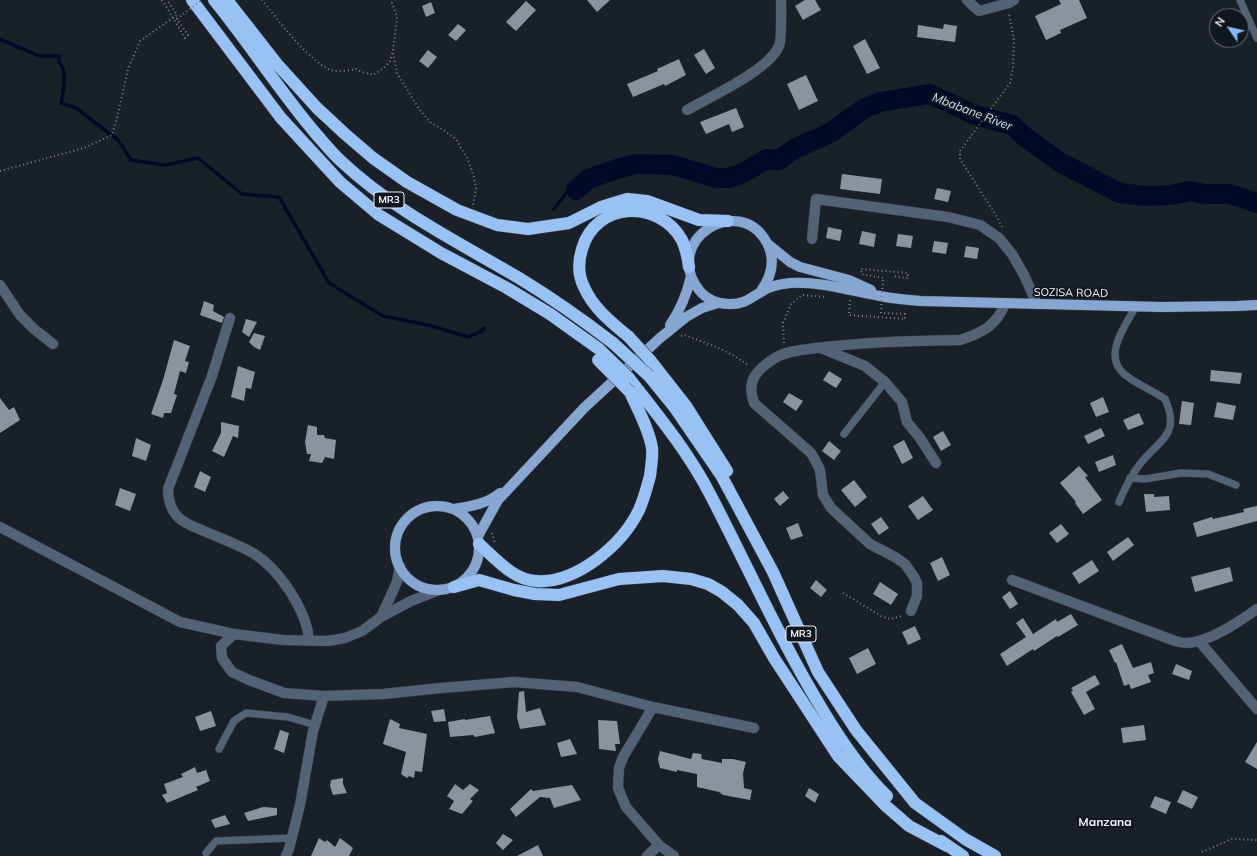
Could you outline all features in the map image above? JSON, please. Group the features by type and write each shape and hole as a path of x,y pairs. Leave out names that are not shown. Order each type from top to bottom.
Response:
{"highway":[{"name":"MR3","path":"192,0 281,118 340,182 379,215 440,253 507,288 550,314 598,355 628,377 667,426 694,465 711,495 755,587 801,675 840,739 878,788 906,815 947,846 963,856"},
{"name":"MR3","path":"214,0 228,16 272,79 341,162 385,197 574,313 613,343 649,376 675,408 720,475 773,572 818,672 856,730 915,803 965,839 995,856"},
{"path":"227,0 277,64 317,108 373,158 407,182 457,210 497,225 528,229 569,223 601,206 627,199 647,201 699,220 728,221"},
{"path":"690,271 686,250 682,240 671,226 657,216 642,211 628,211 616,213 604,218 592,229 584,243 580,257 579,273 584,288 594,303 608,319 629,337 650,360 686,406 730,476 773,572"},
{"path":"478,540 506,568 522,577 535,581 554,580 575,573 599,558 624,532 639,511 651,469 652,449 630,392 598,355"},
{"path":"454,587 479,580 514,590 535,594 559,595 619,579 655,576 691,579 708,584 722,592 738,605 754,623 778,664 838,756 886,806 909,826 947,846"}],"main road":[{"path":"478,540 498,500 515,480 584,408 660,338 686,317 702,308 718,303 741,303 752,298 761,291 768,281 772,269 772,256 768,244 763,236 752,227 738,222 728,221 708,228 699,236 693,245 690,256 690,271 686,296 678,314 660,338"},
{"path":"768,244 790,262 800,267 850,280 885,297"},
{"path":"690,271 696,285 702,293 718,303"},
{"name":"SOZISA ROAD","path":"761,291 790,283 814,284 885,297 921,301 1136,306 1230,306 1257,304"},
{"path":"454,509 469,520 474,528 478,540 478,558 475,568 466,579 454,587 439,590 428,589 409,579 397,561 395,550 396,540 405,521 423,508 438,506 454,509 478,505 495,497 515,480"}],"street":[{"path":"687,110 757,70 771,58 779,45 781,0"},
{"path":"967,0 979,10 1012,1"},
{"path":"812,239 816,199 948,217 980,225 999,238 1012,254 1024,275 1037,304"},
{"path":"0,285 20,315 34,329 53,344"},
{"path":"911,611 917,596 917,583 914,576 905,564 870,544 848,525 826,502 823,495 820,470 811,453 754,403 750,393 751,382 758,372 775,358 795,351 838,345 960,340 990,327 1000,315 1005,304"},
{"path":"230,318 212,376 168,489 168,498 171,507 178,517 189,525 252,552 264,560 295,599 305,621 309,641"},
{"path":"821,348 865,366 885,382 902,402 907,422 936,462"},
{"path":"0,527 180,622 234,634 283,640 309,641 328,641 345,638 362,631 381,617 411,601 439,590"},
{"path":"381,617 397,582 400,566"},
{"path":"1012,580 1164,638 1187,643 1199,641 1236,624 1257,610"},
{"path":"234,634 221,646 222,658 232,672 284,693 324,696 383,694 514,682 577,687 653,707 754,728"},
{"path":"1199,641 1257,709"},
{"path":"286,856 300,806 315,725 324,696"},
{"path":"653,707 623,757 620,768 618,788 626,807 659,846 674,856"},
{"path":"647,856 659,846"}],"lane":[{"path":"1240,0 1257,38"},
{"path":"1119,502 1130,478 1141,462 1162,442 1168,433 1170,426 1170,416 1165,398 1130,378 1123,373 1117,364 1115,354 1116,344 1136,306"},
{"path":"844,434 885,382"},
{"path":"1130,478 1145,479 1181,473 1208,474 1236,485"},
{"path":"219,749 234,721 246,713 288,717 315,725"},
{"path":"206,853 216,841 292,838"}],"path":[{"path":"162,0 185,38 188,35 177,19 202,0"},
{"path":"0,171 84,148 112,135 128,69 140,40 177,15 167,0"},
{"path":"262,0 292,37 319,64 334,71 351,70 356,68 362,72 373,75 384,68 390,61 393,50"},
{"path":"395,0 392,3 397,17 393,59 397,73 419,109 431,123 456,139 468,160 476,188 472,216"},
{"path":"1006,247 1007,238 997,217 960,160 960,151 994,107 1010,83 1013,68 1014,40 1009,15 1012,1"},
{"path":"850,299 849,315 905,319 905,314 881,313 883,278 861,274 862,269 908,273 908,278 892,276"},
{"path":"781,356 784,345 783,323 791,304 802,295 829,297"},
{"path":"677,336 684,335 710,344 743,361 758,372"},
{"path":"843,593 881,616 890,619 901,617 911,611"},
{"path":"1202,852 1232,839 1257,840"}],"building":[{"path":"587,0 610,0 597,12"},
{"path":"805,0 815,0 821,10 803,20 795,6"},
{"path":"1059,0 1079,0 1087,18 1060,30 1061,33 1046,40 1035,16 1061,4"},
{"path":"526,1 536,10 516,31 506,22"},
{"path":"431,2 435,13 426,17 422,6"},
{"path":"458,24 466,30 456,41 448,35"},
{"path":"944,24 957,26 955,42 917,37 918,25 943,29"},
{"path":"865,39 880,68 867,74 853,46"},
{"path":"704,49 715,68 706,74 694,55"},
{"path":"428,50 437,57 428,68 419,61"},
{"path":"679,59 686,75 665,86 664,84 633,97 627,84 658,71 657,69"},
{"path":"806,75 818,101 799,110 787,84"},
{"path":"736,108 744,127 732,132 729,124 706,134 700,122"},
{"path":"842,174 882,179 880,194 840,189"},
{"path":"937,188 951,191 948,202 934,199"},
{"path":"828,227 842,230 840,241 826,238"},
{"path":"862,231 876,234 874,247 859,244"},
{"path":"898,234 913,236 911,248 896,246"},
{"path":"934,241 948,243 946,254 932,252"},
{"path":"966,246 979,248 977,259 964,257"},
{"path":"204,301 214,305 213,311 224,317 222,323 200,315"},
{"path":"246,319 257,322 249,337 242,332"},
{"path":"254,333 265,336 260,350 249,342"},
{"path":"174,340 190,346 185,361 189,362 186,373 180,371 174,394 177,395 171,413 164,413 163,418 151,414 163,380"},
{"path":"238,366 255,372 251,389 246,388 244,401 231,397"},
{"path":"1211,370 1242,373 1240,384 1210,381"},
{"path":"829,371 842,379 836,388 823,380"},
{"path":"789,393 803,401 796,411 783,402"},
{"path":"1103,397 1109,412 1096,417 1090,403"},
{"path":"0,398 9,410 14,407 20,420 0,433"},
{"path":"1182,401 1194,403 1191,425 1179,424"},
{"path":"1217,402 1236,406 1233,420 1214,417"},
{"path":"1139,413 1144,424 1128,430 1123,420"},
{"path":"221,422 239,426 238,438 233,436 224,457 212,451 221,433"},
{"path":"308,425 317,427 317,435 324,435 325,438 336,440 334,459 325,457 322,463 309,461 311,454 307,454 305,442"},
{"path":"1101,428 1105,436 1088,444 1084,436"},
{"path":"943,431 951,445 941,451 933,437"},
{"path":"136,438 151,445 146,461 132,456"},
{"path":"904,440 913,458 902,464 893,446"},
{"path":"829,441 841,451 834,460 822,451"},
{"path":"1113,455 1116,465 1099,472 1095,462"},
{"path":"1079,466 1088,476 1085,477 1102,500 1083,514 1075,503 1076,502 1060,483"},
{"path":"200,471 211,477 205,492 194,487"},
{"path":"854,480 867,497 855,507 841,490"},
{"path":"120,488 136,494 130,511 115,505"},
{"path":"783,491 789,498 780,506 774,499"},
{"path":"1144,494 1154,494 1154,497 1169,496 1170,510 1146,512"},
{"path":"923,496 933,510 918,520 908,506"},
{"path":"1257,506 1257,521 1197,537 1193,523 1212,517 1213,519 1244,512 1243,509"},
{"path":"881,517 889,528 879,535 871,524"},
{"path":"798,523 803,536 791,540 786,528"},
{"path":"1061,524 1069,534 1057,543 1049,533"},
{"path":"1128,537 1134,545 1113,561 1107,552"},
{"path":"942,557 950,575 938,581 930,563"},
{"path":"1092,560 1099,571 1079,584 1072,573"},
{"path":"1230,567 1233,581 1195,592 1191,577"},
{"path":"816,580 827,590 821,597 810,588"},
{"path":"880,582 898,594 891,605 873,594"},
{"path":"1010,591 1018,604 1010,609 1002,597"},
{"path":"1071,614 1078,625 1058,637 1057,636 1034,651 1033,649 1007,666 1000,654 1026,637 1016,623 1023,618 1033,634 1056,619 1057,622"},
{"path":"915,626 921,639 908,645 902,632"},
{"path":"1122,644 1133,668 1151,662 1154,673 1148,675 1151,682 1131,689 1129,684 1124,686 1116,662 1115,663 1109,650"},
{"path":"868,648 876,664 857,674 849,658"},
{"path":"1176,664 1192,671 1189,680 1172,674"},
{"path":"1095,675 1100,684 1086,692 1095,709 1084,715 1071,692 1073,690 1071,688"},
{"path":"524,691 526,712 540,708 546,725 520,729 517,717 519,692"},
{"path":"444,709 446,721 434,722 431,711"},
{"path":"211,711 216,726 200,731 195,717"},
{"path":"490,716 495,733 475,737 473,735 450,737 448,722"},
{"path":"390,719 400,724 399,728 427,734 422,772 415,771 414,778 409,776 407,778 401,774 406,752 383,744"},
{"path":"598,720 617,721 620,744 615,744 616,751 599,749"},
{"path":"1144,725 1146,740 1123,743 1121,728"},
{"path":"280,730 289,733 284,753 274,749"},
{"path":"570,739 577,754 561,757 557,743"},
{"path":"1257,742 1257,769 1245,762"},
{"path":"660,751 691,759 693,753 701,754 702,759 722,763 722,759 733,759 746,762 743,773 744,788 752,790 750,800 723,795 719,792 697,787 697,774 677,770 677,772 660,768 658,759"},
{"path":"195,767 197,773 206,770 210,781 196,787 198,790 167,803 162,795 167,793 164,784 183,777 181,774"},
{"path":"343,778 343,784 347,793 333,795 330,786 331,780"},
{"path":"455,784 463,790 470,784 479,790 470,799 473,801 462,814 449,809 454,801 447,796"},
{"path":"572,785 581,800 554,808 550,798 540,797 516,817 510,809 531,789 533,791"},
{"path":"809,788 819,794 815,803 805,796"},
{"path":"1183,790 1198,797 1192,809 1177,802"},
{"path":"1155,796 1171,802 1166,814 1150,807"},
{"path":"263,807 277,808 277,815 248,821 244,813"},
{"path":"225,815 230,824 215,828 211,820"},
{"path":"503,834 513,840 503,850 496,843"},
{"path":"319,838 325,842 327,840 335,847 340,838 353,848 349,856 311,856"},
{"path":"538,845 543,856 517,856"}],"waterway":[{"path":"0,39 39,56 59,56 59,62 62,66 64,76 64,87 61,103 76,108 118,140 131,160 165,165 198,158 242,194 279,197 329,283 383,316 428,325 468,337 482,331 484,328"},
{"name":"Mbabane River","path":"576,190 588,179 636,164 673,165 716,178 729,178 743,173 767,159 779,160 794,149 830,133 865,108 880,102 930,94 975,115 1012,125 1025,137 1061,163 1120,193 1145,196 1171,195 1190,191 1205,194 1230,194 1257,203"},
{"path":"554,209 567,192 576,190"}],"district":[{"name":"Manzana","path":"1105,822"}]}
